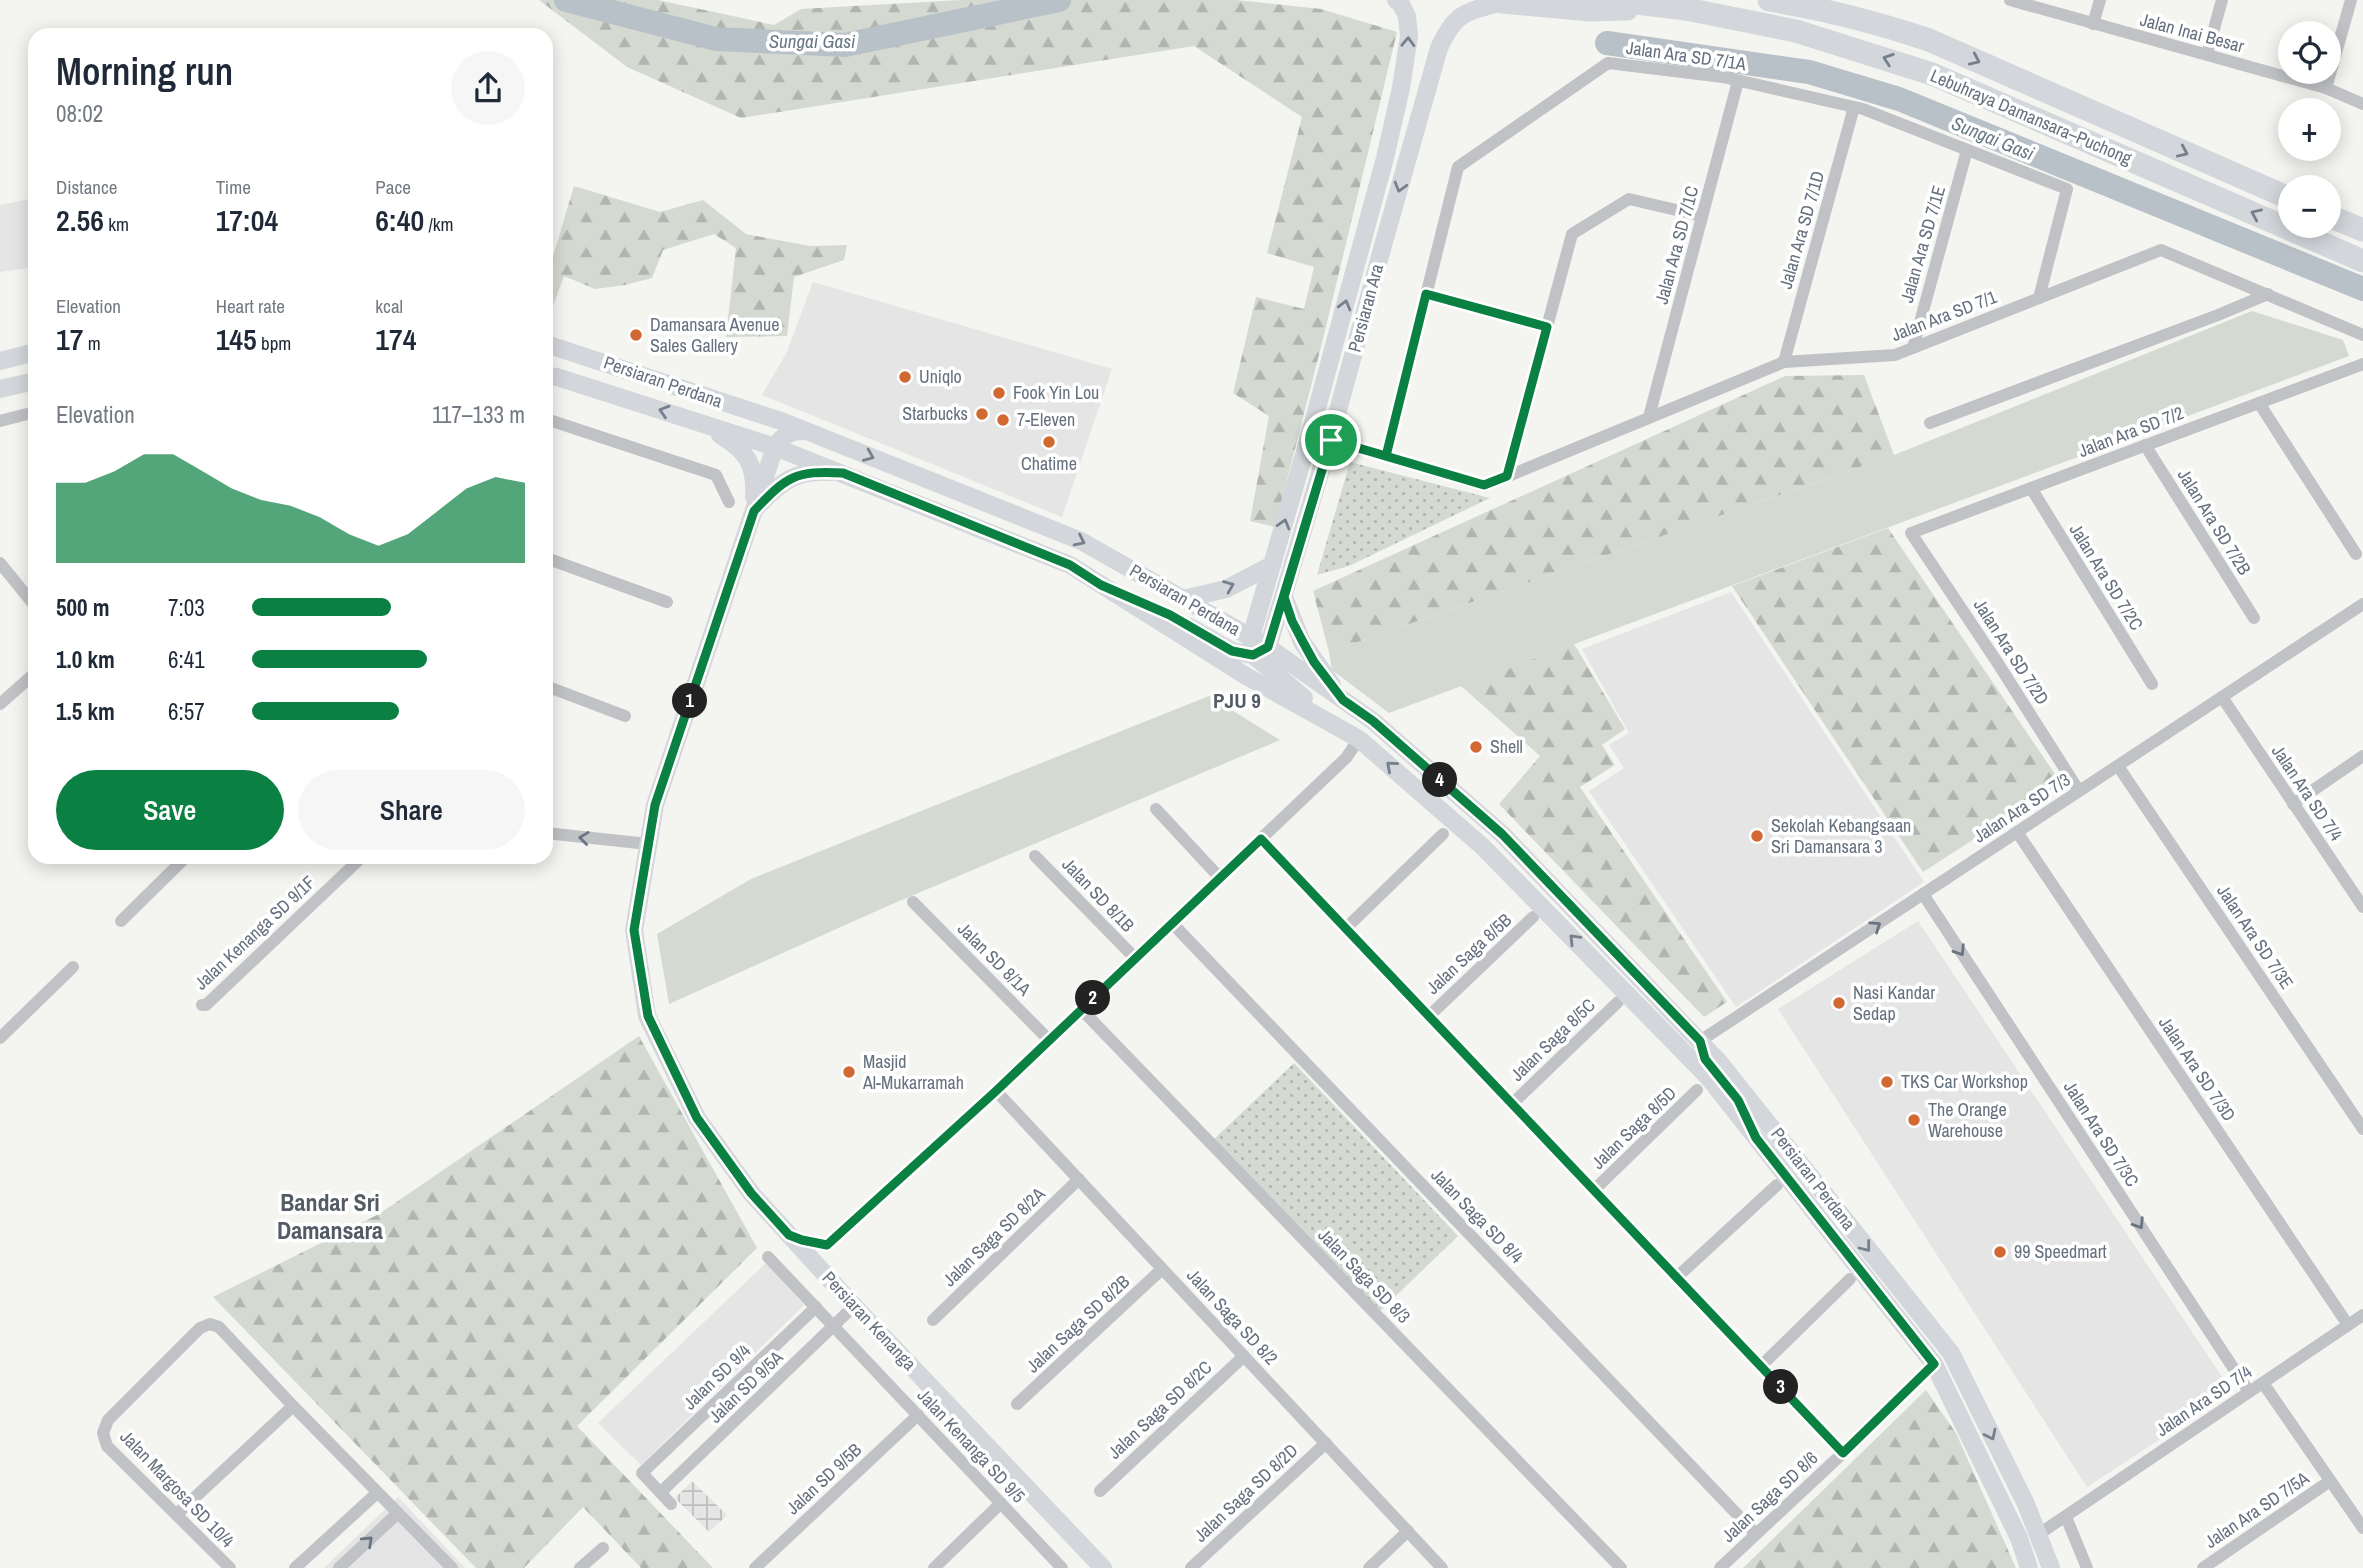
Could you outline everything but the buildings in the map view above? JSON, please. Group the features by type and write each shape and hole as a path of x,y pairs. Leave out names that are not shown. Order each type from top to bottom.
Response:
{"highway":[{"path":"1611,0 1686,9"},
{"name":"Lebuhraya Damansara–Puchong","path":"1769,0 1844,14 1929,40 2278,193"},
{"path":"1492,1 1590,10 1686,9"},
{"name":"Lebuhraya Damansara–Puchong","path":"1686,9 1796,31 1932,74 2363,261"},
{"path":"2341,221 2363,230"}],"main road":[{"name":"Persiaran Ara","path":"1251,637 1385,158 1407,59 1408,16 1396,0"},
{"name":"Persiaran Ara","path":"1261,651 1284,597 1331,440 1439,48 1456,19 1492,1"},
{"path":"1362,243 1382,249"},
{"name":"Persiaran Perdana","path":"553,346 806,431 1081,541 1251,637"},
{"path":"0,360 28,354"},
{"name":"Persiaran Perdana","path":"553,377 775,447 1070,565 1246,676 1359,739 1483,846 1620,995 1709,1078 1934,1364 2018,1538 2029,1568"},
{"path":"0,389 28,383"},
{"path":"751,411 768,423 774,436 775,447"},
{"path":"698,422 744,452 751,464 755,485 754,511"},
{"path":"775,447 791,431 806,431"},
{"name":"Persiaran Kenanga","path":"775,447 655,805 634,930 648,1016 697,1118 751,1193 1103,1568"},
{"path":"754,511 787,479 805,473 843,473"},
{"path":"1183,598 1226,589 1272,565"},
{"path":"1101,585 1170,615 1232,651 1261,651"},
{"path":"1284,597 1292,621 1314,662 1343,700"},
{"path":"1251,637 1284,683 1359,739"},
{"name":"Persiaran Perdana","path":"1261,651 1373,721 1502,834 1720,1062 1951,1353 2039,1534 2050,1568"},
{"path":"1620,995 1656,1008 1684,1036 1700,1041 1705,1059 1738,1100 1756,1138"}],"street":[{"name":"Jalan Inai Besar","path":"2010,0 2326,88 2363,104"},
{"path":"2093,24 2100,0"},
{"path":"2207,54 2222,0"},
{"path":"2326,88 2351,0"},
{"name":"Jalan Ara SD 7/1A","path":"1386,456 1458,167 1608,63 1738,81 1854,107 2067,189 2039,298"},
{"name":"Jalan Ara SD 7/1C","path":"1649,417 1738,81"},
{"name":"Jalan Ara SD 7/1D","path":"1784,362 1854,107"},
{"name":"Jalan Ara SD 7/1E","path":"1913,348 1968,150"},
{"path":"1507,476 1572,234 1629,198 1702,216"},
{"name":"Jalan Ara SD 7/1","path":"1331,440 1484,485 1784,362 1895,355 2161,250 2363,335"},
{"path":"1426,294 1547,327"},
{"path":"1930,423 2268,294"},
{"name":"Jalan Ara SD 7/2","path":"1911,533 2363,364"},
{"path":"2259,403 2356,554"},
{"path":"0,421 28,414"},
{"path":"553,421 716,475 729,502"},
{"name":"Jalan Ara SD 7/2B","path":"2145,445 2254,618"},
{"name":"Jalan Ara SD 7/2C","path":"2031,488 2152,684"},
{"name":"Jalan Ara SD 7/2D","path":"1911,533 2079,791"},
{"path":"553,560 667,601"},
{"path":"0,563 28,590"},
{"name":"Jalan Ara SD 7/3","path":"1700,1041 2363,604"},
{"path":"0,704 28,679"},
{"path":"553,689 625,716"},
{"name":"Jalan Ara SD 7/4","path":"2222,697 2362,903"},
{"path":"828,1278 825,1263 827,1245 996,1091 1261,839 1346,758 1359,739"},
{"path":"2294,804 2363,756"},
{"name":"Jalan Ara SD 7/3E","path":"2118,766 2363,1129"},
{"path":"1156,809 1220,877"},
{"name":"Jalan Ara SD 7/3D","path":"2017,832 2348,1325"},
{"path":"553,834 649,844"},
{"path":"1346,928 1443,834"},
{"path":"1261,839 1843,1453"},
{"name":"Jalan SD 8/1B","path":"1035,856 1135,958"},
{"path":"121,921 179,864"},
{"name":"Jalan Kenanga SD 9/1F","path":"202,1006 355,864"},
{"name":"Jalan Ara SD 7/3C","path":"1923,894 2249,1392"},
{"name":"Jalan SD 8/1A","path":"913,902 1049,1040"},
{"name":"Jalan Saga 8/5B","path":"1429,1016 1533,917"},
{"name":"Jalan Saga SD 8/4","path":"1172,923 1756,1534"},
{"path":"0,1038 73,967"},
{"name":"Jalan Saga 8/5C","path":"1512,1104 1620,995"},
{"name":"Jalan Saga SD 8/3","path":"1082,1009 1621,1568"},
{"name":"Jalan Saga 8/5D","path":"1594,1190 1697,1090"},
{"name":"Jalan Saga SD 8/2","path":"996,1091 1443,1568"},
{"name":"Jalan Saga SD 8/2A","path":"933,1320 1079,1180"},
{"path":"1676,1277 1776,1185"},
{"path":"789,1235 827,1245"},
{"name":"Jalan Kenanga SD 9/5","path":"768,1258 1062,1568"},
{"name":"Jalan Saga SD 8/2B","path":"1017,1404 1162,1269"},
{"path":"1761,1366 1850,1279"},
{"name":"Jalan SD 9/5A","path":"661,1492 855,1306"},
{"name":"Jalan SD 9/4","path":"661,1492 642,1473 816,1307"},
{"name":"Jalan Ara SD 7/4","path":"2039,1534 2363,1315"},
{"name":"Jalan Margosa SD 10/4","path":"230,1568 107,1446 103,1433 108,1420 200,1328 210,1324 219,1327 293,1406"},
{"name":"Jalan Saga SD 8/2C","path":"1100,1491 1244,1356"},
{"name":"Jalan Saga SD 8/6","path":"1720,1568 1934,1364"},
{"path":"2263,1383 2363,1528"},
{"path":"177,1514 293,1406 452,1568"},
{"name":"Jalan SD 9/5B","path":"755,1568 918,1415"},
{"name":"Jalan Saga SD 8/2D","path":"1191,1568 1326,1443"},
{"name":"Jalan Ara SD 7/5A","path":"2203,1568 2330,1481"},
{"path":"661,1492 671,1504"},
{"path":"295,1568 377,1493"},
{"path":"933,1568 1001,1503"},
{"path":"339,1568 397,1514"},
{"path":"2066,1517 2088,1568"},
{"path":"1369,1568 1408,1531"},
{"path":"580,1568 603,1548"}],"shaded area":[{"path":"28,199 28,268 0,272 0,205"},
{"path":"813,282 1112,369 1062,517 762,395 787,352"},
{"name":"Sekolah Kebangsaan Sri Damansara 3","path":"1731,592 1924,882 1736,1007 1589,791 1624,768 1609,745 1629,733 1582,649"},
{"path":"1918,921 2232,1392 2087,1487 1778,1009"},
{"path":"766,1263 804,1305 641,1465 598,1423"},
{"path":"692,1481 727,1515 709,1532 675,1498"},
{"path":"398,1497 465,1568 324,1568"}],"green space":[{"path":"539,0 658,0 774,25 801,9 961,0 1236,0 1321,9 1397,32 1275,527 1250,521 1269,416 1233,393 1256,297 1304,309 1314,267 1267,253 1302,117 1194,46 741,118 627,67"},
{"path":"574,186 660,212 703,200 746,234 810,246 847,245 844,260 794,277 787,336 726,337 736,248 714,234 663,250 652,278 595,289 564,276 553,306 553,256"},
{"path":"2252,311 2343,340 2349,356 1389,713 1332,670 1329,652 1894,455"},
{"path":"1864,375 1894,455 1329,652 1313,591 1785,376"},
{"path":"1350,462 1490,498 1349,566 1317,575"},
{"path":"1888,528 2061,783 1923,872 1732,586"},
{"path":"1574,644 1625,729 1602,745 1615,765 1580,787 1727,1002 1704,1017 1499,804 1540,756 1461,686"},
{"path":"1209,696 1280,740 890,905 669,1004 657,934 751,879"},
{"path":"639,1036 757,1248 577,1426 713,1568 641,1568 583,1507 524,1568 476,1568 213,1297 379,1214"},
{"path":"1294,1063 1458,1236 1377,1314 1212,1141"},
{"path":"1926,1390 1956,1433 2016,1568 1743,1568"}],"waterway":[{"name":"Sungai Gasi","path":"566,0 716,39 845,45 1059,0"},
{"name":"Sungai Gasi","path":"1607,43 1809,72 1899,99 2363,289"}],"place":[{"name":"Damansara Avenue Sales Gallery","path":"636,335"},
{"name":"Uniqlo","path":"905,377"},
{"name":"Fook Yin Lou","path":"999,393"},
{"name":"Starbucks","path":"982,414"},
{"name":"7-Eleven","path":"1003,420"},
{"name":"Chatime","path":"1049,442"},
{"name":"Shell","path":"1476,747"},
{"name":"Sekolah Kebangsaan Sri Damansara 3","path":"1757,836"},
{"name":"Nasi Kandar Sedap","path":"1839,1003"},
{"name":"Masjid Al-Mukarramah","path":"849,1072"},
{"name":"TKS Car Workshop","path":"1887,1082"},
{"name":"The Orange Warehouse","path":"1914,1120"},
{"name":"99 Speedmart","path":"2000,1252"}],"district":[{"name":"PJU 9","path":"1237,701"},
{"name":"Bandar Sri Damansara","path":"330,1217"}],"route":[{"path":"1331,440 1284,597 1268,647 1253,655 1232,651 1170,615 1101,585 1070,565 843,473 805,473 787,479 754,511 655,805 634,930 648,1016 697,1118 751,1193 789,1235 827,1245 996,1091 1261,839 1843,1453 1934,1364 1756,1138 1738,1100 1705,1059 1700,1041 1502,834 1373,721 1343,700 1314,662 1292,621 1284,597 1307,518 1331,440 1484,485 1507,476 1547,327 1426,294 1386,456 1331,440"}]}
